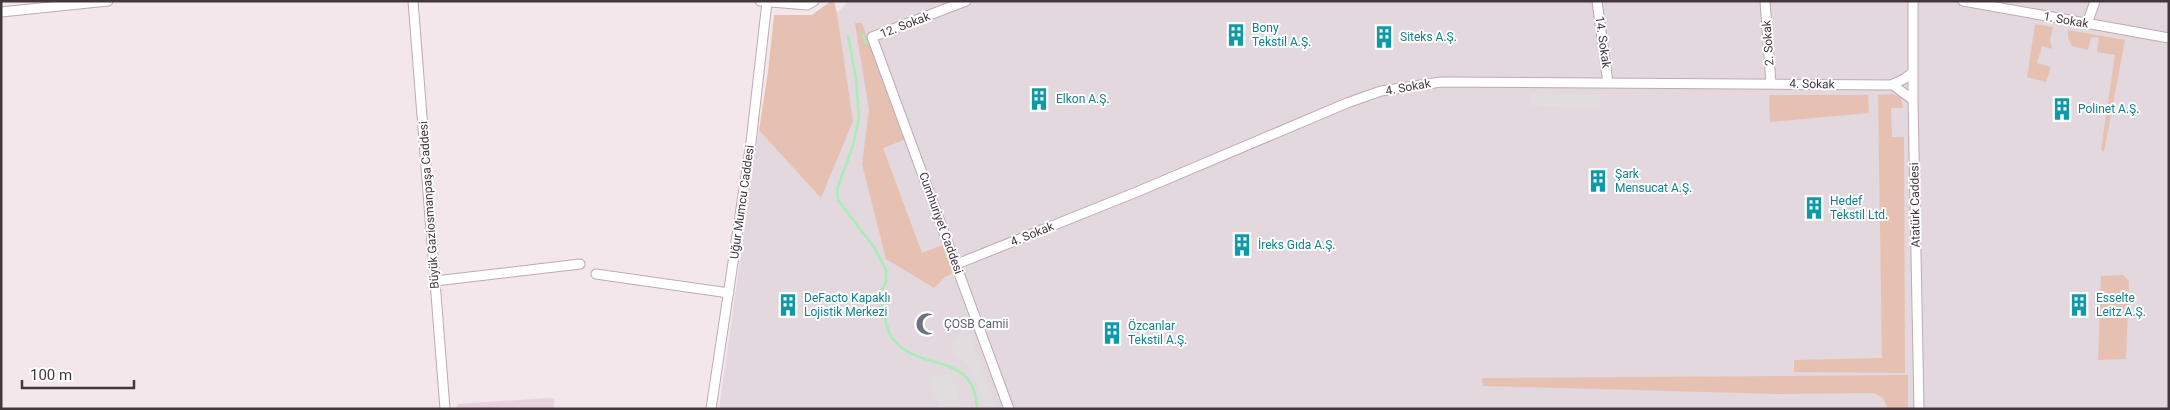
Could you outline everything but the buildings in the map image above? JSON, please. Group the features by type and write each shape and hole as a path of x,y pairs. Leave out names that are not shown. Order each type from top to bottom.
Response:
{"street":[{"path":"1,12 108,1"},
{"name":"Büyük Gaziosmanpaşa Caddesi","path":"413,1 445,409"},
{"path":"764,2 807,5 814,1"},
{"name":"12. Sokak","path":"872,38 966,1"},
{"name":"14. Sokak","path":"1597,1 1608,83"},
{"name":"2. Sokak","path":"1765,1 1771,84"},
{"name":"Atatürk Caddesi","path":"1913,1 1919,409"},
{"name":"1. Sokak","path":"1963,1 2169,38"},
{"path":"2087,24 2095,1"},
{"name":"Uğur Mumcu Caddesi","path":"711,409 751,142 764,2"},
{"name":"Cumhuriyet Caddesi","path":"872,38 1009,409"},
{"path":"1913,72 1893,85 1913,100"},
{"name":"4. Sokak","path":"957,264 1367,95 1440,82 1893,85"},
{"path":"435,281 580,264"},
{"path":"596,274 729,293"}],"shaded area":[{"path":"831,1 834,1 837,13 853,121 821,198 759,130 774,15 812,15"},
{"path":"849,1 2169,1 2169,409 719,409 759,127 821,197 852,121 837,13"},
{"path":"855,23 862,23 904,140 883,148 922,253 943,245 953,273 945,277 934,288 886,259 862,164 869,110"},
{"path":"2035,24 2053,27 2050,40 2052,49 2042,46 2037,63 2051,67 2046,82 2027,77"},
{"path":"2068,30 2125,40 2104,152 2101,150 2115,55 2097,52 2099,38 2091,37 2088,50 2072,46 2068,38"},
{"path":"1530,93 1600,94 1600,107 1530,106"},
{"path":"1892,94 1901,97 1903,108 1891,108 1892,137 1904,137 1905,373 1794,372 1794,360 1882,358 1878,95"},
{"path":"1769,95 1868,95 1869,113 1770,122"},
{"path":"2123,275 2129,281 2126,359 2098,360 2101,276"},
{"path":"964,328 965,332 970,334 996,409 984,409 971,368 950,349"},
{"path":"950,373 963,409 939,409 928,377"},
{"path":"1908,375 1908,409 1888,409 1883,398 1874,393 1778,394 1483,386 1482,378"},
{"path":"554,399 554,409 455,409 458,404"}],"waterway":[{"path":"862,34 866,43"},
{"path":"848,36 856,79 859,117 853,146 837,189 838,200 874,247 886,270 886,282 880,293 884,316 892,338 904,349 917,356 957,370 967,378 974,390 977,409"}],"place":[{"name":"Bony Tekstil A.Ş.","path":"1236,35"},
{"name":"Siteks A.Ş.","path":"1384,37"},
{"name":"Elkon A.Ş.","path":"1039,99"},
{"name":"Polinet A.Ş.","path":"2062,109"},
{"name":"Şark Mensucat A.Ş.","path":"1598,181"},
{"name":"Hedef Tekstil Ltd.","path":"1814,208"},
{"name":"İreks Gıda A.Ş.","path":"1242,245"},
{"name":"DeFacto Kapaklı Lojistik Merkezi","path":"788,305"},
{"name":"Esselte Leitz A.Ş.","path":"2079,305"},
{"name":"ÇOSB Camii","path":"927,324"},
{"name":"Özcanlar Tekstil A.Ş.","path":"1112,333"}]}
